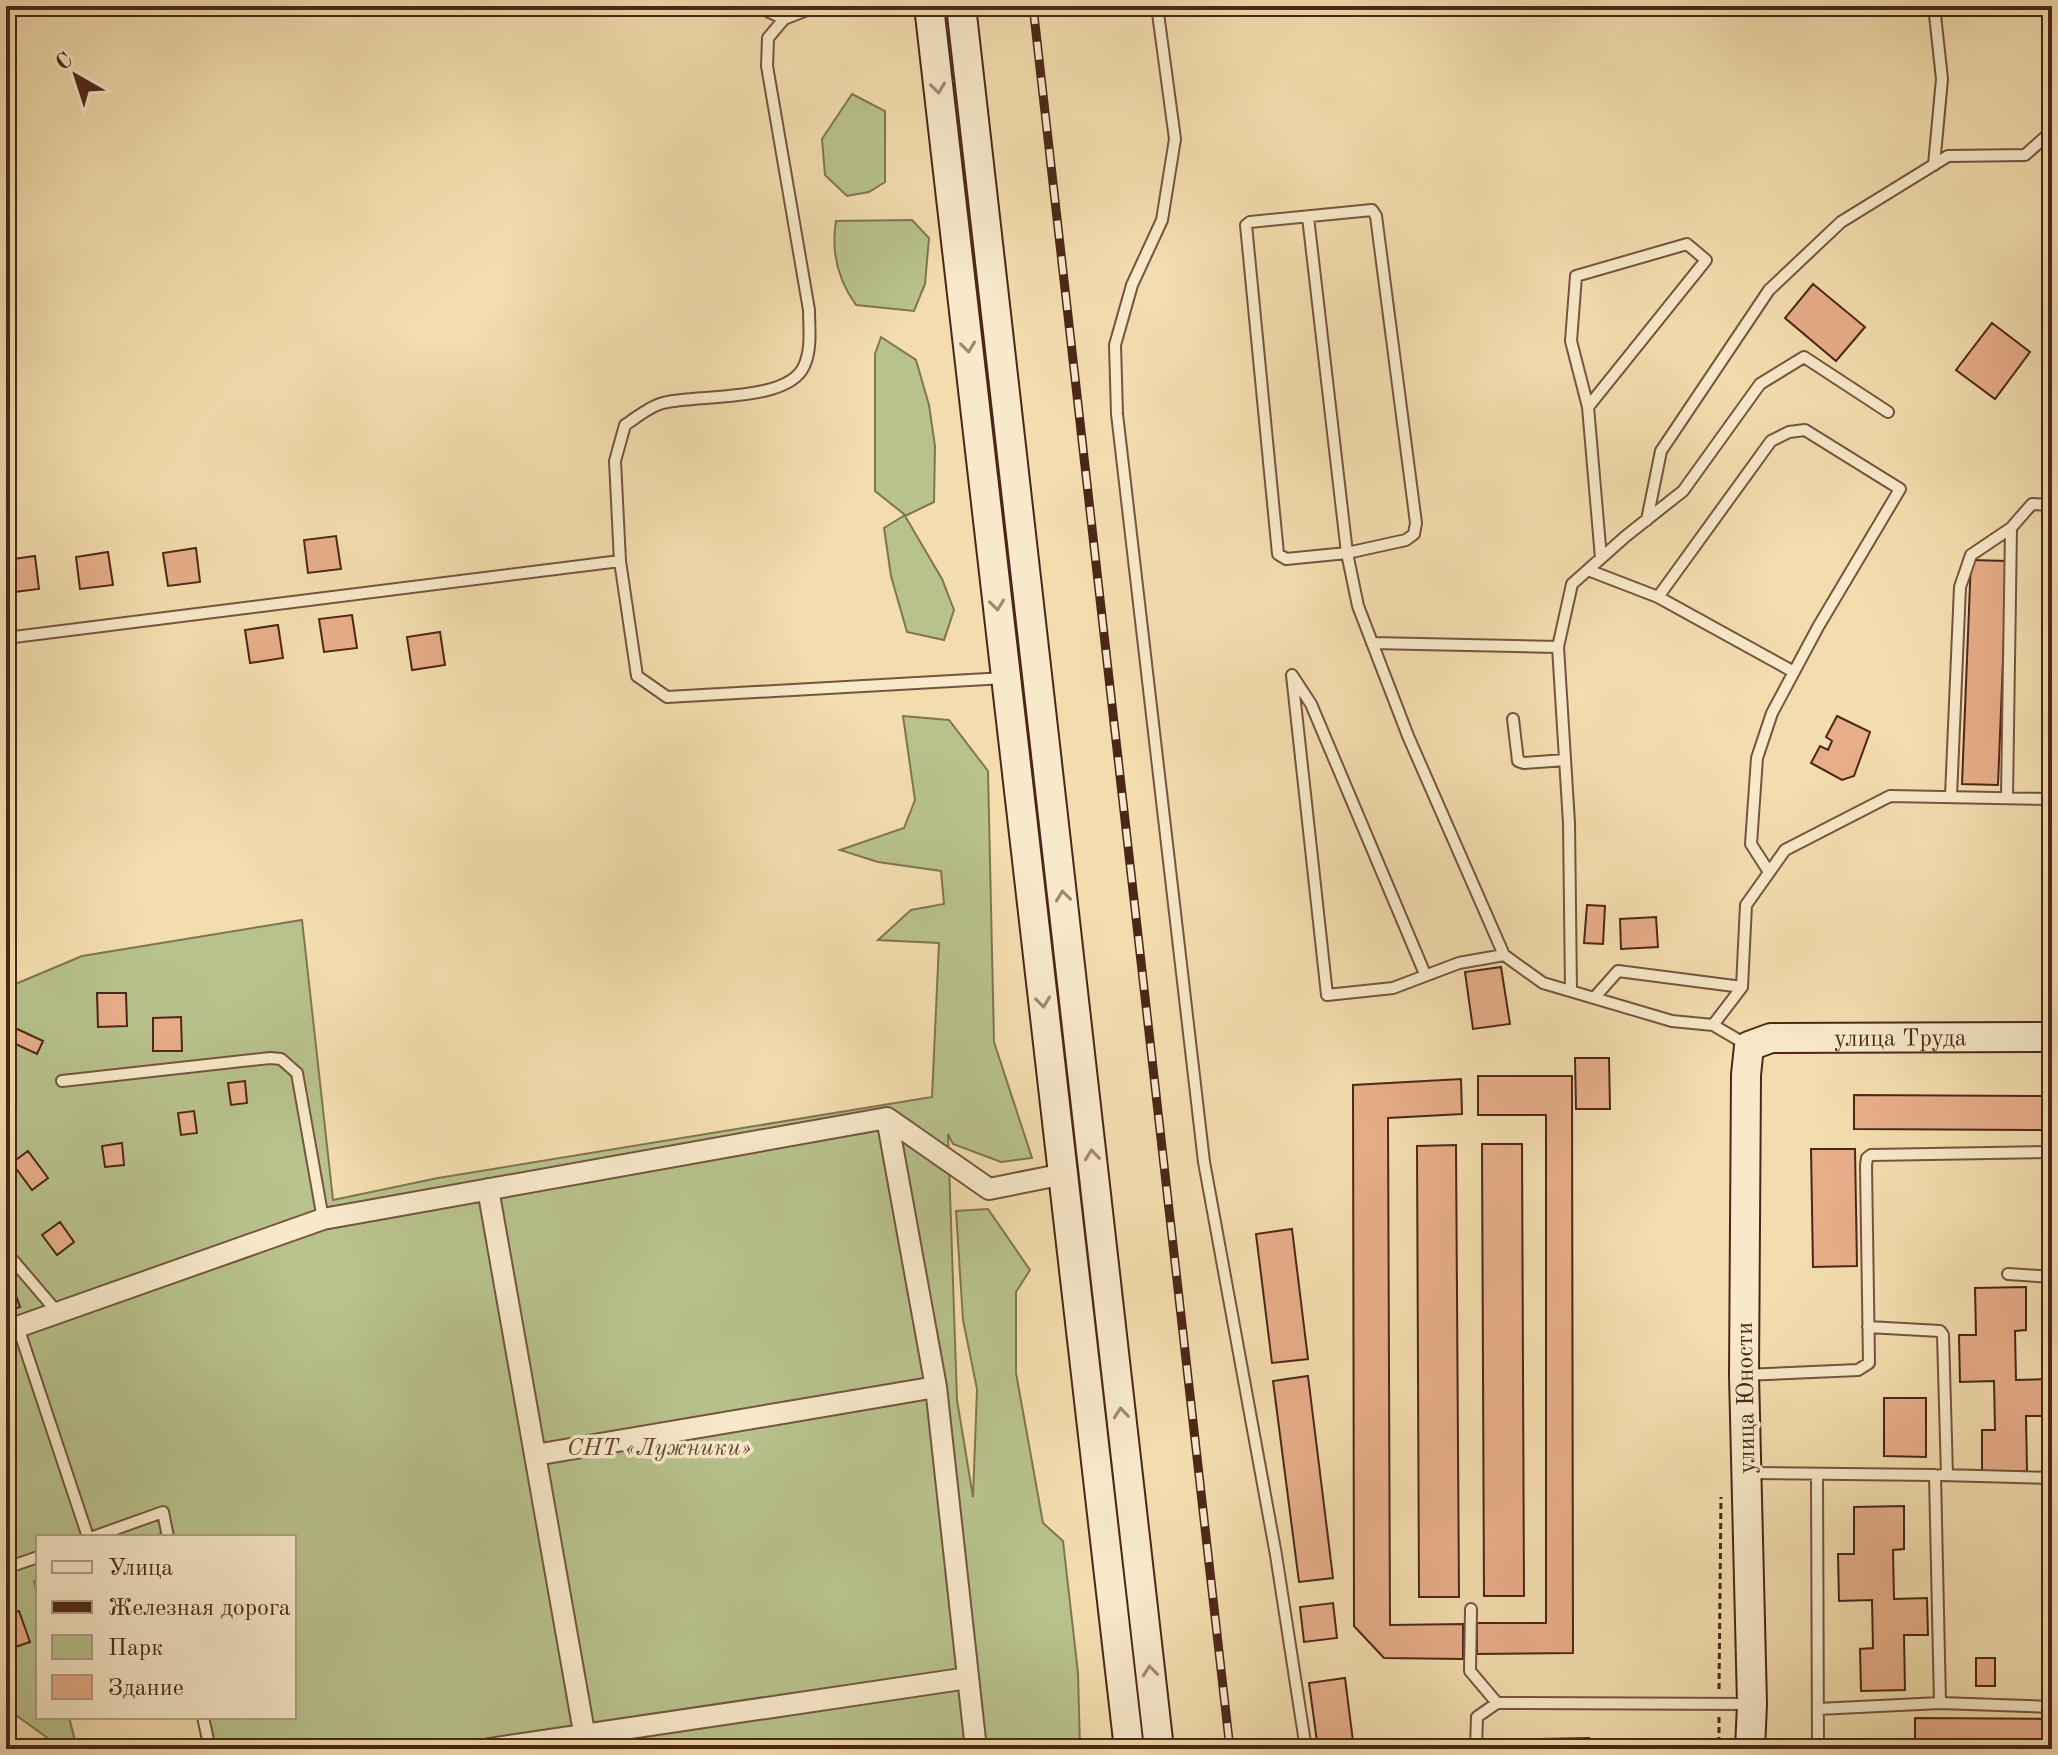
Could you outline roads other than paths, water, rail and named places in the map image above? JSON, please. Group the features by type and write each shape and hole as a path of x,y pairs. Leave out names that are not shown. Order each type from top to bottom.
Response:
{"main road":[{"path":"961,6 1159,1749"},
{"path":"922,8 1064,1174 1129,1749"},
{"name":"улица Труда","path":"1749,1046 1771,1038 2052,1037"},
{"name":"улица Юности","path":"1749,1046 1745,1088 1744,1375 1752,1704 1750,1749"}],"street":[{"path":"12,1329 323,1219 887,1118 989,1189 1064,1174"},
{"path":"887,1118 936,1387 976,1749"},
{"path":"488,1189 585,1742"},
{"path":"535,1455 936,1387"},
{"path":"489,1749 585,1742 968,1678"}],"lane":[{"path":"757,6 784,19"},
{"path":"817,6 784,19 768,38 767,66 809,310 809,347 804,368 789,382 740,396 662,403 625,425 615,461 620,561 637,676 667,697 1005,678"},
{"path":"1157,6 1175,139 1162,220 1132,285 1115,345 1117,414 1204,1162 1276,1555 1306,1749"},
{"path":"1934,6 1942,79 1934,165"},
{"path":"1647,520 1661,451 1769,290 1841,222 1948,156 2025,155 2052,131"},
{"path":"1372,210 1376,216 1416,523 1414,534 1406,540 1347,553 1286,559 1278,554 1246,225 1250,222 1372,210"},
{"path":"1308,217 1347,553 1358,606 1408,736 1504,955 1543,983 1672,1021 1713,1025 1749,1046"},
{"path":"1588,407 1706,260 1687,244 1576,276 1571,341 1588,407 1601,558"},
{"path":"1571,991 1569,823 1558,647 1572,584 1683,491 1760,384 1804,357 1888,412"},
{"path":"1658,597 1771,441 1789,432 1805,430 1900,489 1772,713 1757,758 1751,844 1769,872"},
{"path":"1951,796 1960,587 1971,555 2011,528 2032,504 2052,505"},
{"path":"2007,797 2011,528"},
{"path":"6,638 620,561"},
{"path":"1588,570 1658,597 1794,672"},
{"path":"1372,643 1558,647"},
{"path":"1425,974 1311,704 1292,675 1327,995 1393,988 1459,963 1504,955"},
{"path":"1513,719 1518,761 1565,760"},
{"path":"1713,1025 1742,987 1746,905 1785,850 1890,796 2052,799"},
{"path":"1594,998 1618,971 1742,987"},
{"path":"62,1081 281,1059 297,1073 323,1219"},
{"path":"1744,1375 1858,1370 1869,1363 1867,1158 1876,1155 2052,1152"},
{"path":"6,1252 58,1313"},
{"path":"2008,1274 2052,1277"},
{"path":"1868,1327 1940,1331 1943,1335 1940,1703"},
{"path":"12,1329 90,1535"},
{"path":"1746,1473 2052,1478"},
{"path":"1817,1475 1818,1749"},
{"path":"97,1535 163,1512 168,1535"},
{"path":"6,1568 36,1558"},
{"path":"1471,1609 1470,1671 1497,1703"},
{"path":"1476,1749 1477,1717 1497,1703 1752,1704"},
{"path":"1818,1709 1940,1703 2052,1707"},
{"path":"203,1719 210,1749"}],"railway":[{"path":"1033,6 1230,1749"}],"park label":[{"name":"СНТ «Лужники»","path":"659,1447"}]}
